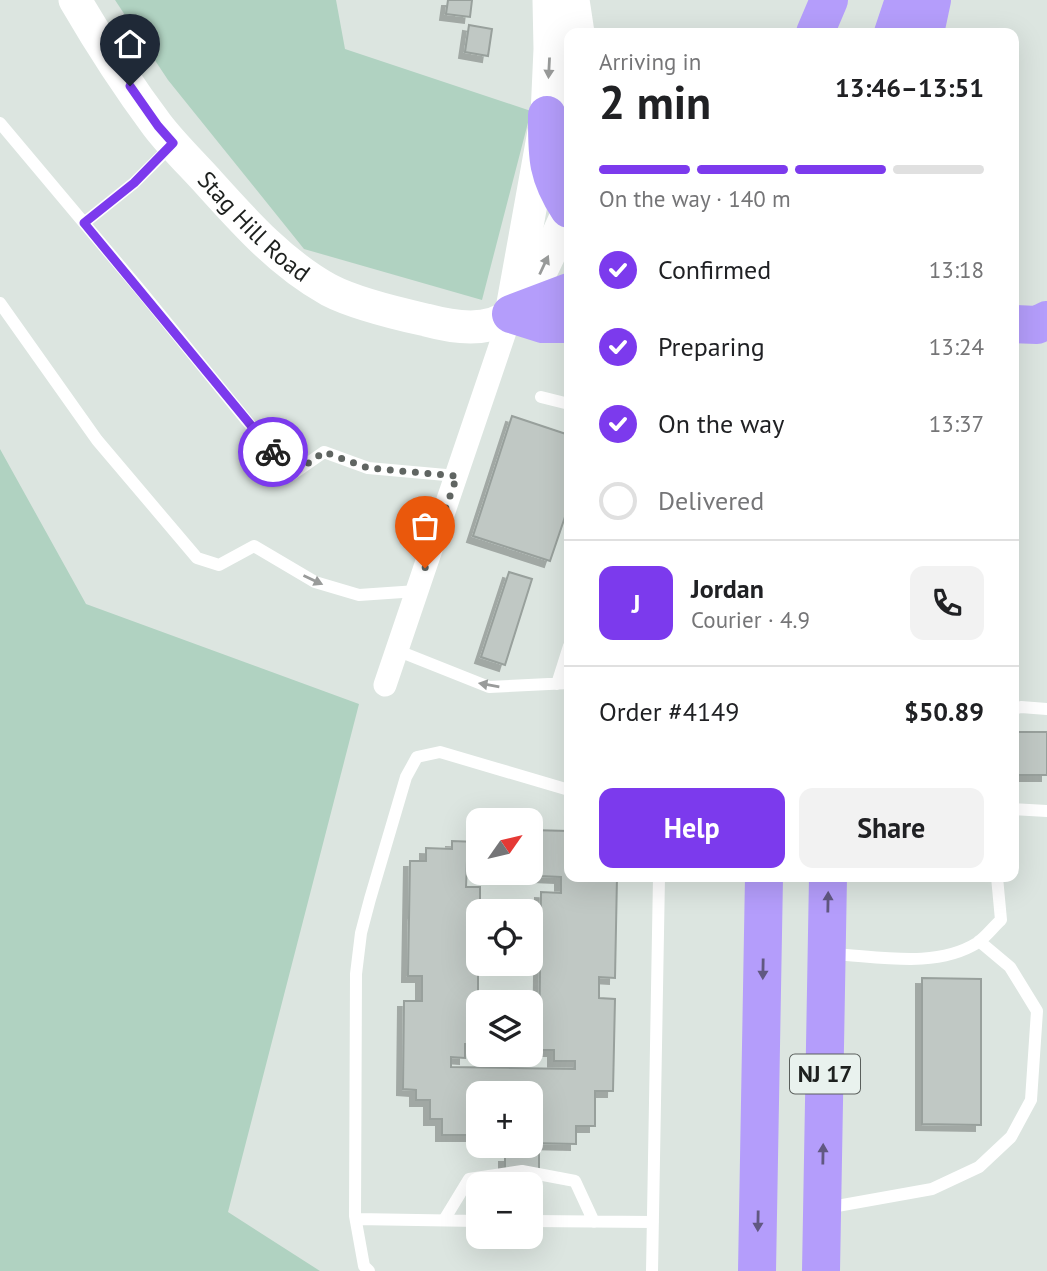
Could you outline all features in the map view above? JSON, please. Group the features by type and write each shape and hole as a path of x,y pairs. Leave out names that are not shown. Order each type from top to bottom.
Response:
{"highway":[{"path":"817,28 829,0"},
{"path":"827,28 835,0"},
{"path":"895,28 904,0"},
{"path":"926,28 932,0"},
{"path":"547,115 548,162 555,188 564,202"},
{"path":"511,314 564,294"},
{"path":"511,314 543,324 564,324"},
{"name":"NJ 17","path":"755,1269 764,882"},
{"name":"NJ 17","path":"821,1271 828,882"}],"street":[{"name":"Stag Hill Road","path":"75,0 102,45 158,126 281,258 331,291 450,327 484,327 511,314"},
{"path":"384,685 511,314 547,115 549,0"},
{"path":"573,0 577,28"},
{"path":"511,314 539,275 564,221"}],"lane":[{"path":"0,123 291,475 324,452 368,468 457,476"},
{"path":"84,223 134,183 173,143"},
{"path":"0,303 97,440 197,558 219,565 254,546 315,582 359,595 417,591"},
{"path":"541,397 564,403"},
{"path":"396,650 489,687 563,684"},
{"path":"1019,708 1047,709"},
{"path":"369,1271 364,1266 356,1219 356,974 361,933 406,777 416,757 440,752 564,789"},
{"path":"1019,809 1047,811"},
{"path":"652,1271 659,882"},
{"path":"827,953 944,957 979,941 1001,920 997,882"},
{"path":"822,1209 933,1189 979,1167 1011,1137 1031,1100 1037,1011 1010,967 979,941"},
{"path":"444,1220 469,1179 523,1171 575,1181 594,1222"},
{"path":"356,1219 466,1221"},
{"path":"543,1221 653,1222"}],"green space":[{"path":"115,0 336,0 345,49 531,111 482,300 304,249 168,80"},
{"path":"0,449 86,604 359,704 228,1212 320,1271 0,1271"}],"building":[{"path":"448,0 472,0 470,17 446,14"},
{"path":"469,25 492,29 488,56 465,52"},
{"path":"512,416 564,433 564,520 550,561 473,536"},
{"path":"509,572 532,579 505,665 481,657"},
{"path":"1019,732 1047,732 1047,775 1019,775"},
{"path":"543,830 564,831 564,882 617,882 615,978 599,977 599,998 615,999 613,1091 595,1091 595,1126 576,1126 576,1144 543,1143 543,1081 466,1081 466,1135 442,1135 442,1119 430,1119 430,1100 416,1100 416,1090 403,1089 404,1001 422,1001 422,976 408,976 410,861 426,861 426,848 452,849 452,841 466,842 466,887 480,887 480,899 466,899 466,976 478,976 478,990 466,990 465,1058 451,1057 451,1067 575,1069 575,1061 554,1061 554,1050 543,1050 543,990 540,990 540,976 543,976 541,892 561,893 561,877 543,876"},
{"path":"922,978 981,979 981,1125 922,1124"},
{"path":"505,1158 539,1158 539,1172 505,1172"}],"way so far":[{"path":"273,452 291,475 324,452 368,468 457,476 425,568"}],"route":[{"path":"130,86 173,143 134,183 84,223 273,452"}]}
